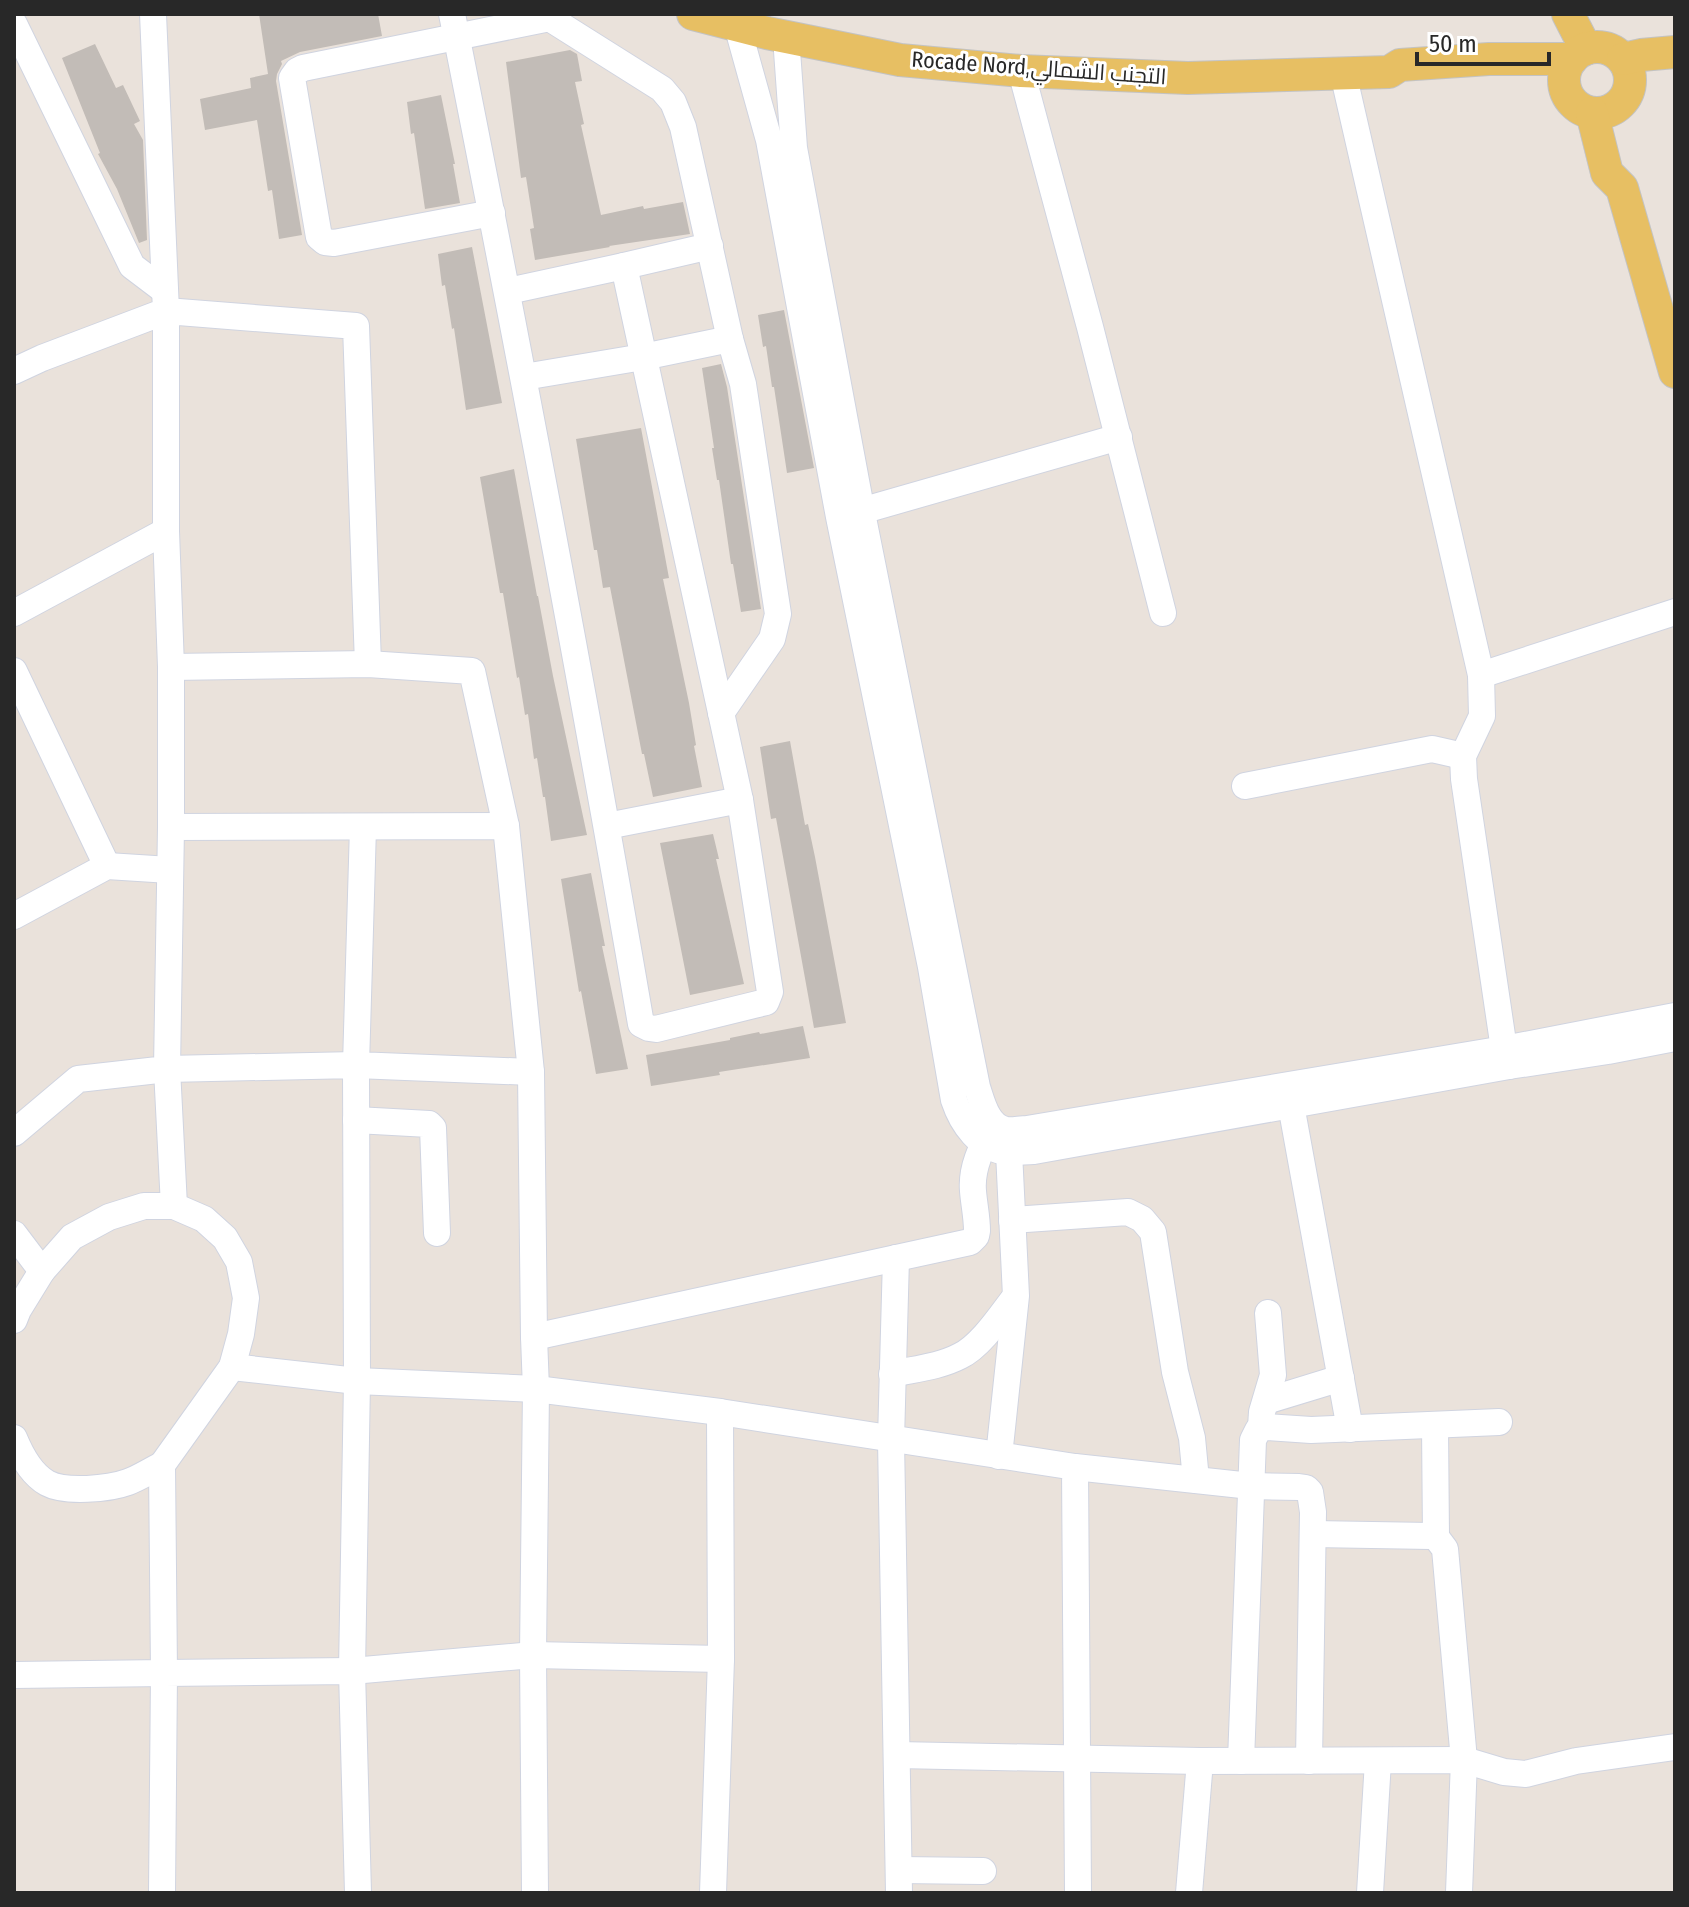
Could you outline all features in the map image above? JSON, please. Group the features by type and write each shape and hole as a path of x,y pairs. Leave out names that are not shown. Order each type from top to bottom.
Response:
{"main road":[{"name":"Rocade Nord,التجنب الشمالي","path":"693,14 900,60 1021,71 1188,78 1389,72 1400,65 1579,54 1603,48 1614,52 1615,92"},
{"path":"1566,92 1565,75 1579,54 1568,14"},
{"name":"Rocade Nord,التجنب الشمالي","path":"1389,72 1398,78 1517,74 1533,77 1566,92 1576,106 1615,92 1641,55 1675,52"},
{"path":"1675,64 1651,72 1615,92 1607,173 1622,188 1675,372"}],"street":[{"path":"153,14 166,301 166,531 171,667 167,1069 174,1206"},
{"path":"492,213 334,243 325,242 319,237 292,78 303,68 454,26 547,16 662,89 673,102 683,127 730,339 743,384 778,614 772,639 721,713"},
{"path":"14,24 132,266 166,301"},
{"path":"737,25 769,140 850,515 893,661 916,838 994,1149 1034,1151 1507,1058 1675,1016"},
{"path":"454,26 508,291 641,1024 656,1029 766,1002 770,992 740,800 624,266"},
{"path":"786,37 794,148 850,515"},
{"path":"1021,71 1163,613"},
{"path":"1343,73 1481,675 1482,716 1463,756 1464,779 1507,1058"},
{"path":"508,291 710,246"},
{"path":"14,371 122,326 166,301 356,326 368,664"},
{"path":"524,377 730,339"},
{"path":"850,515 1119,437"},
{"path":"14,613 166,531"},
{"path":"1481,675 1675,612"},
{"path":"171,667 368,664 472,671 506,826 531,1072 536,1389 533,1655 535,1893"},
{"path":"14,671 107,866"},
{"path":"1245,786 1432,749 1463,756"},
{"path":"607,826 740,800"},
{"path":"171,827 506,826"},
{"path":"358,1893 352,1671 357,1381 356,1065 363,827"},
{"path":"14,916 107,866 170,870"},
{"path":"1507,1058 1608,1051 1675,1038"},
{"path":"14,1133 78,1079 167,1069 356,1065 531,1072"},
{"path":"989,1134 1298,1097"},
{"path":"1298,1097 1350,1429"},
{"path":"356,1120 429,1124 433,1128 437,1233"},
{"path":"534,1337 970,1242 977,1231 973,1189 976,1165 989,1134"},
{"path":"999,1456 1016,1296 1009,1152"},
{"path":"14,1320 42,1271 72,1237 109,1217 144,1206 174,1206 204,1219 225,1238 239,1262 246,1298 232,1367 162,1465 128,1482 102,1488 66,1488 48,1484 30,1468 14,1438"},
{"path":"1012,1220 1128,1212 1142,1219 1153,1232 1175,1372 1192,1438 1196,1480"},
{"path":"14,1234 42,1271"},
{"path":"896,1258 891,1440 899,1882 983,1871"},
{"path":"892,1374 961,1356 990,1330 1016,1296"},
{"path":"1241,1761 1253,1440 1261,1427 1273,1375 1268,1313"},
{"path":"232,1367 357,1381 536,1389 720,1412 1075,1467 1251,1486 1306,1488 1312,1496 1313,1534 1309,1761"},
{"path":"1266,1401 1341,1378"},
{"path":"713,1893 721,1659 720,1412"},
{"path":"1261,1427 1311,1430 1499,1422"},
{"path":"1435,1425 1436,1537 1445,1549 1464,1760 1459,1893"},
{"path":"162,1465 162,1893"},
{"path":"1075,1467 1078,1893"},
{"path":"1313,1534 1436,1537"},
{"path":"14,1675 352,1671 533,1655 721,1659"},
{"path":"897,1755 1200,1761 1464,1760 1504,1772 1526,1774 1576,1761 1675,1747"},
{"path":"1189,1893 1200,1761"},
{"path":"1370,1893 1378,1761"}],"building":[{"path":"259,14 378,14 382,36 300,52 281,61 276,81 302,235 279,239 257,120 205,130 200,99 251,88 250,78 268,74"},
{"path":"95,44 116,88 123,85 140,121 134,124 143,140 147,240 139,243 117,189 98,154 62,58"},
{"path":"570,50 577,54 582,81 575,82 584,124 581,125 601,215 683,202 690,234 535,260 530,229 534,228 526,177 521,178 506,62"},
{"path":"441,95 460,203 425,209 407,102"},
{"path":"472,247 502,403 466,410 454,328 445,285 442,286 438,254"},
{"path":"784,310 814,468 787,473 774,387 758,315"},
{"path":"721,364 761,609 741,612 717,480 702,368"},
{"path":"641,428 669,578 663,579 689,703 702,787 653,797 610,587 603,588 597,550 594,550 576,439"},
{"path":"514,469 587,835 551,841 528,714 525,715 503,593 500,593 480,477"},
{"path":"790,741 846,1023 814,1028 776,818 771,819 760,747"},
{"path":"713,834 744,984 690,995 660,843"},
{"path":"591,873 605,946 602,946 628,1069 596,1074 561,879"},
{"path":"803,1026 810,1058 651,1086 646,1055"}]}
